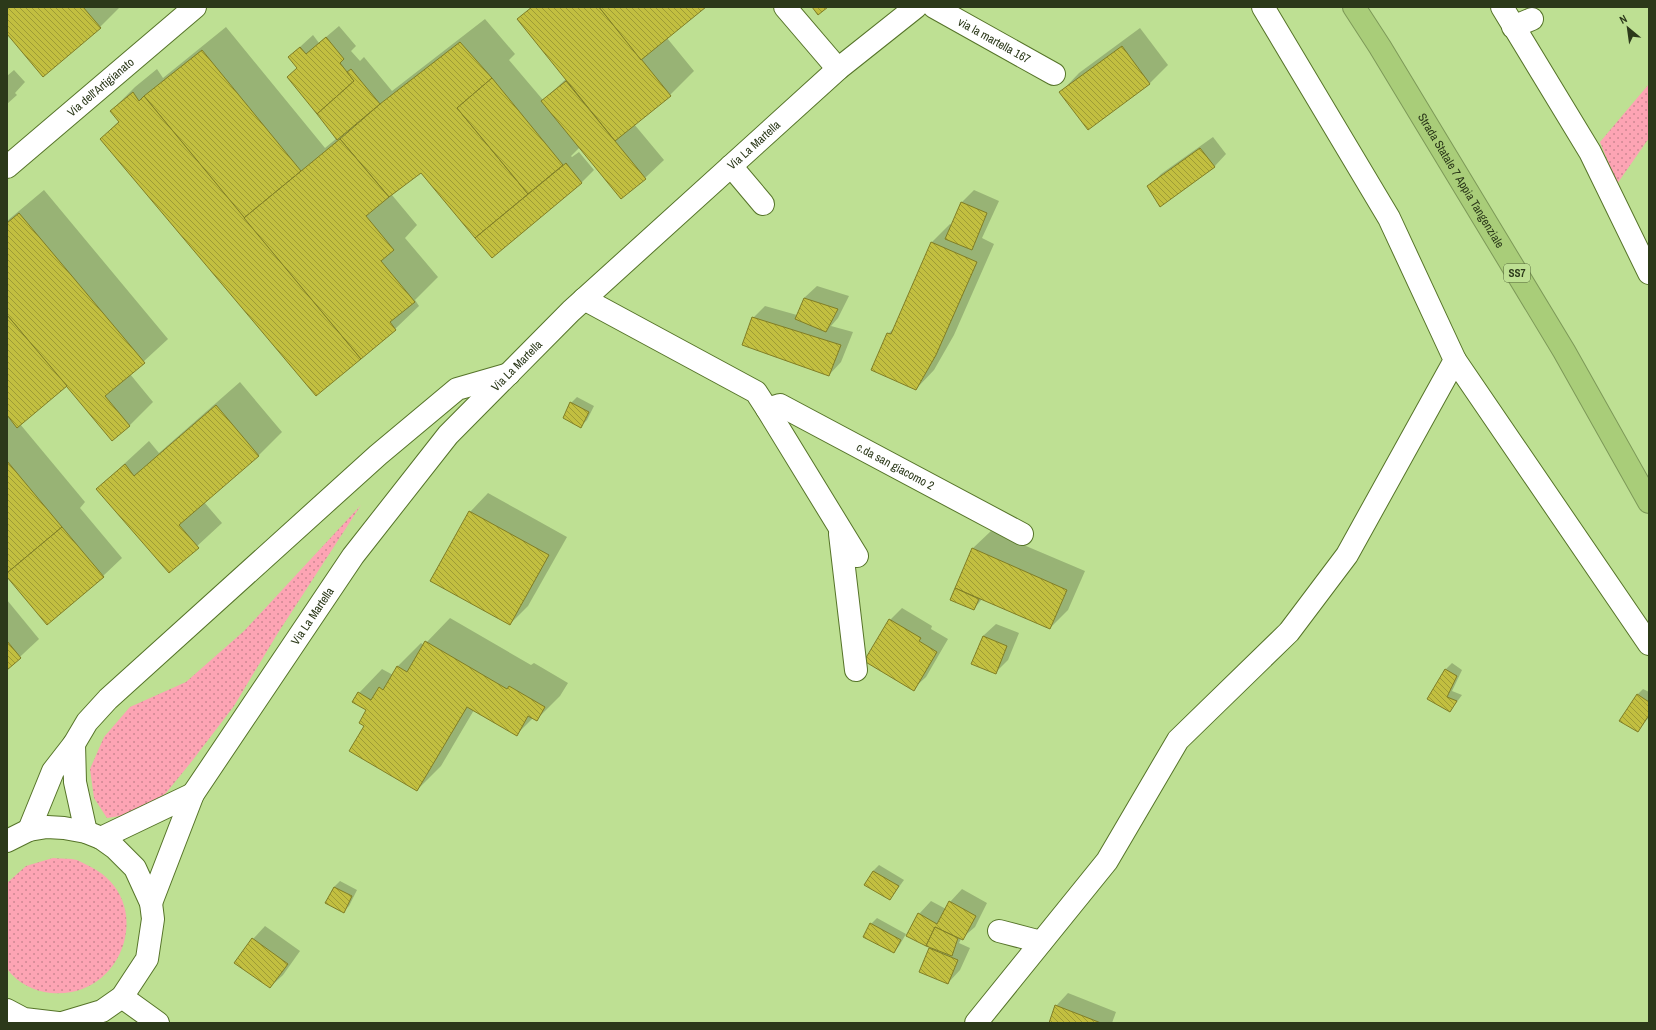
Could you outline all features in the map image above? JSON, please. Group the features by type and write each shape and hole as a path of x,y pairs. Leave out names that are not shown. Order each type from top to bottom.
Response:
{"highway":[{"name":"Strada Statale 7 Appia Tangenziale","path":"1354,7 1380,47 1564,351 1649,502"}],"street":[{"name":"Via dell'Artigianato","path":"7,167 195,7"},
{"path":"785,7 838,69"},
{"path":"885,31 890,7"},
{"name":"Via La Martella","path":"150,903 193,794 353,556 448,435 584,299 838,69 916,7"},
{"name":"via la martella 167","path":"934,7 1054,74"},
{"path":"1263,7 1390,218 1455,360 1649,644"},
{"path":"1502,7 1523,23 1590,152 1649,273"},
{"name":"Via La Martella","path":"731,166 763,204"},
{"path":"584,299 756,392 857,556"},
{"path":"976,1023 1106,861 1178,740 1289,632 1347,555 1455,360"},
{"path":"16,831 53,771 74,744 87,722 108,699 378,455 457,389 510,374"},
{"name":"c.da san giacomo 2","path":"767,409 780,405 1022,534"},
{"path":"839,527 856,670"},
{"path":"74,744 75,782 94,835"},
{"path":"94,835 193,794"},
{"path":"16,831 64,828 94,835 115,848 134,868 150,903 153,919 147,959 122,997 102,1011 62,1023"},
{"path":"999,931 1041,942"},
{"path":"122,997 158,1023"},
{"path":"15,1017 58,1023"}],"shaded area":[{"path":"1649,84 1649,138 1617,184 1600,142"},
{"path":"361,505 276,636 234,706 192,761 166,793 140,813 107,818 94,798 90,769 104,737 130,707 186,682 244,631"},
{"path":"53,858 77,860 91,867 111,882 123,902 127,924 123,945 113,965 97,981 76,991 51,993 26,986 7,969 7,883 26,866"}],"building":[{"path":"7,7 83,7 101,28 43,77 7,34"},
{"path":"532,7 599,7 671,96 615,141 517,19"},
{"path":"599,7 706,7 641,60"},
{"path":"812,7 828,7 818,15"},
{"path":"326,37 344,59 340,63 354,81 317,114 287,77 297,68 288,57 300,47 306,54"},
{"path":"460,42 492,78 457,108 528,194 475,238 421,173 389,197 340,139 380,104"},
{"path":"1122,46 1150,84 1088,130 1059,92"},
{"path":"202,50 301,171 244,218 144,96"},
{"path":"351,69 380,104 337,140 317,114 354,81 347,72"},
{"path":"492,78 563,165 528,194 457,108"},
{"path":"566,81 646,179 621,199 541,101"},
{"path":"133,92 139,101 144,96 361,359 316,396 100,139 119,122 110,111"},
{"path":"340,139 389,197 366,216 394,250 381,261 415,302 390,322 396,330 361,359 244,218"},
{"path":"1200,148 1215,167 1160,207 1147,186"},
{"path":"566,163 582,183 492,258 475,238"},
{"path":"961,202 987,213 972,250 945,239"},
{"path":"19,213 145,363 105,396 130,426 112,441 7,315 7,223"},
{"path":"931,242 977,262 936,355 916,390 871,370 887,333 891,334"},
{"path":"804,298 838,309 826,332 795,319"},
{"path":"7,315 67,386 17,428 7,415"},
{"path":"752,317 841,345 829,376 742,345"},
{"path":"570,402 589,412 581,428 563,418"},
{"path":"216,405 259,456 179,525 199,548 169,573 96,489 125,464 134,476"},
{"path":"7,461 62,527 7,573"},
{"path":"469,511 549,555 510,625 430,581"},
{"path":"62,527 104,577 47,625 7,577 7,573"},
{"path":"972,548 1067,590 1050,629 955,588"},
{"path":"955,588 979,599 974,610 950,600"},
{"path":"889,619 921,638 919,641 937,652 914,691 864,661"},
{"path":"983,636 1007,646 996,674 971,664"},
{"path":"7,641 21,658 7,670"},
{"path":"425,641 507,689 509,686 545,707 537,721 528,716 517,736 467,707 417,791 349,751 364,726 359,723 366,710 352,702 358,692 371,700 379,687 383,690 397,666 407,672"},
{"path":"1445,669 1457,676 1447,697 1457,701 1450,712 1427,699"},
{"path":"1637,694 1649,702 1649,715 1638,732 1619,721"},
{"path":"873,871 899,886 890,900 864,885"},
{"path":"334,887 352,896 344,913 325,903"},
{"path":"949,901 976,916 963,940 935,927 926,946 906,936 918,913 937,924"},
{"path":"870,923 901,940 894,953 863,937"},
{"path":"935,927 958,938 952,956 926,946"},
{"path":"252,938 288,964 270,988 234,963"},
{"path":"929,948 958,960 948,984 919,972"},
{"path":"1055,1005 1101,1023 1049,1023"}]}
